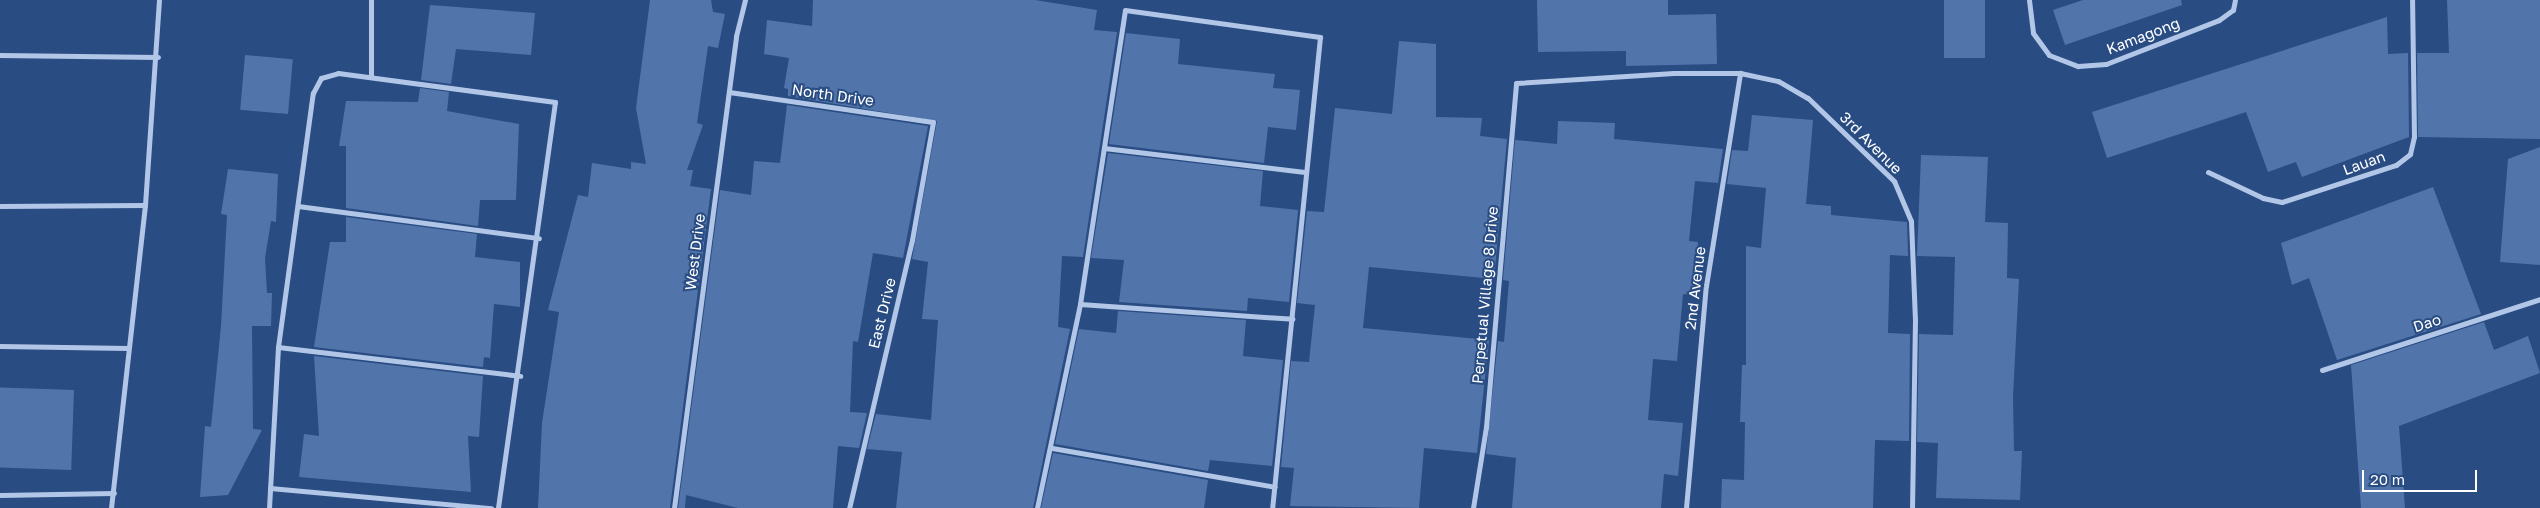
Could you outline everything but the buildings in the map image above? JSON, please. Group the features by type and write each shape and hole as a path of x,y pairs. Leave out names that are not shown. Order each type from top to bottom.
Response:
{"street":[{"path":"111,508 145,205 158,57 159,0"},
{"path":"371,0 371,77"},
{"name":"West Drive","path":"674,508 729,92 745,0"},
{"name":"Kamagong","path":"2029,0 2033,32 2049,55 2078,66 2106,64 2219,20 2234,10 2235,0"},
{"name":"Lauan","path":"2208,172 2263,198 2282,202 2396,165 2410,154 2414,137 2412,0"},
{"path":"1037,508 1052,448 1080,304 1125,10 1320,37 1272,508"},
{"path":"0,55 158,57"},
{"path":"269,508 278,346 313,93 321,78 338,73 555,102 520,376 498,508"},
{"name":"3rd Avenue","path":"1516,83 1740,73 1778,82 1808,98 1894,181 1911,221 1915,319 1912,508"},
{"name":"2nd Avenue","path":"1686,508 1706,286 1740,73"},
{"name":"Perpetual Village 8 Drive","path":"1473,508 1486,427 1516,83"},
{"name":"North Drive","path":"729,92 933,122"},
{"name":"East Drive","path":"849,508 912,240 933,122"},
{"path":"1104,148 1305,172"},
{"path":"0,206 145,205"},
{"path":"298,206 539,238"},
{"name":"Dao","path":"2322,370 2540,299"},
{"path":"1080,304 1292,319"},
{"path":"0,346 128,348"},
{"path":"278,346 520,376"},
{"path":"1052,448 1275,487"},
{"path":"270,488 491,508"},
{"path":"0,495 114,493"}]}
